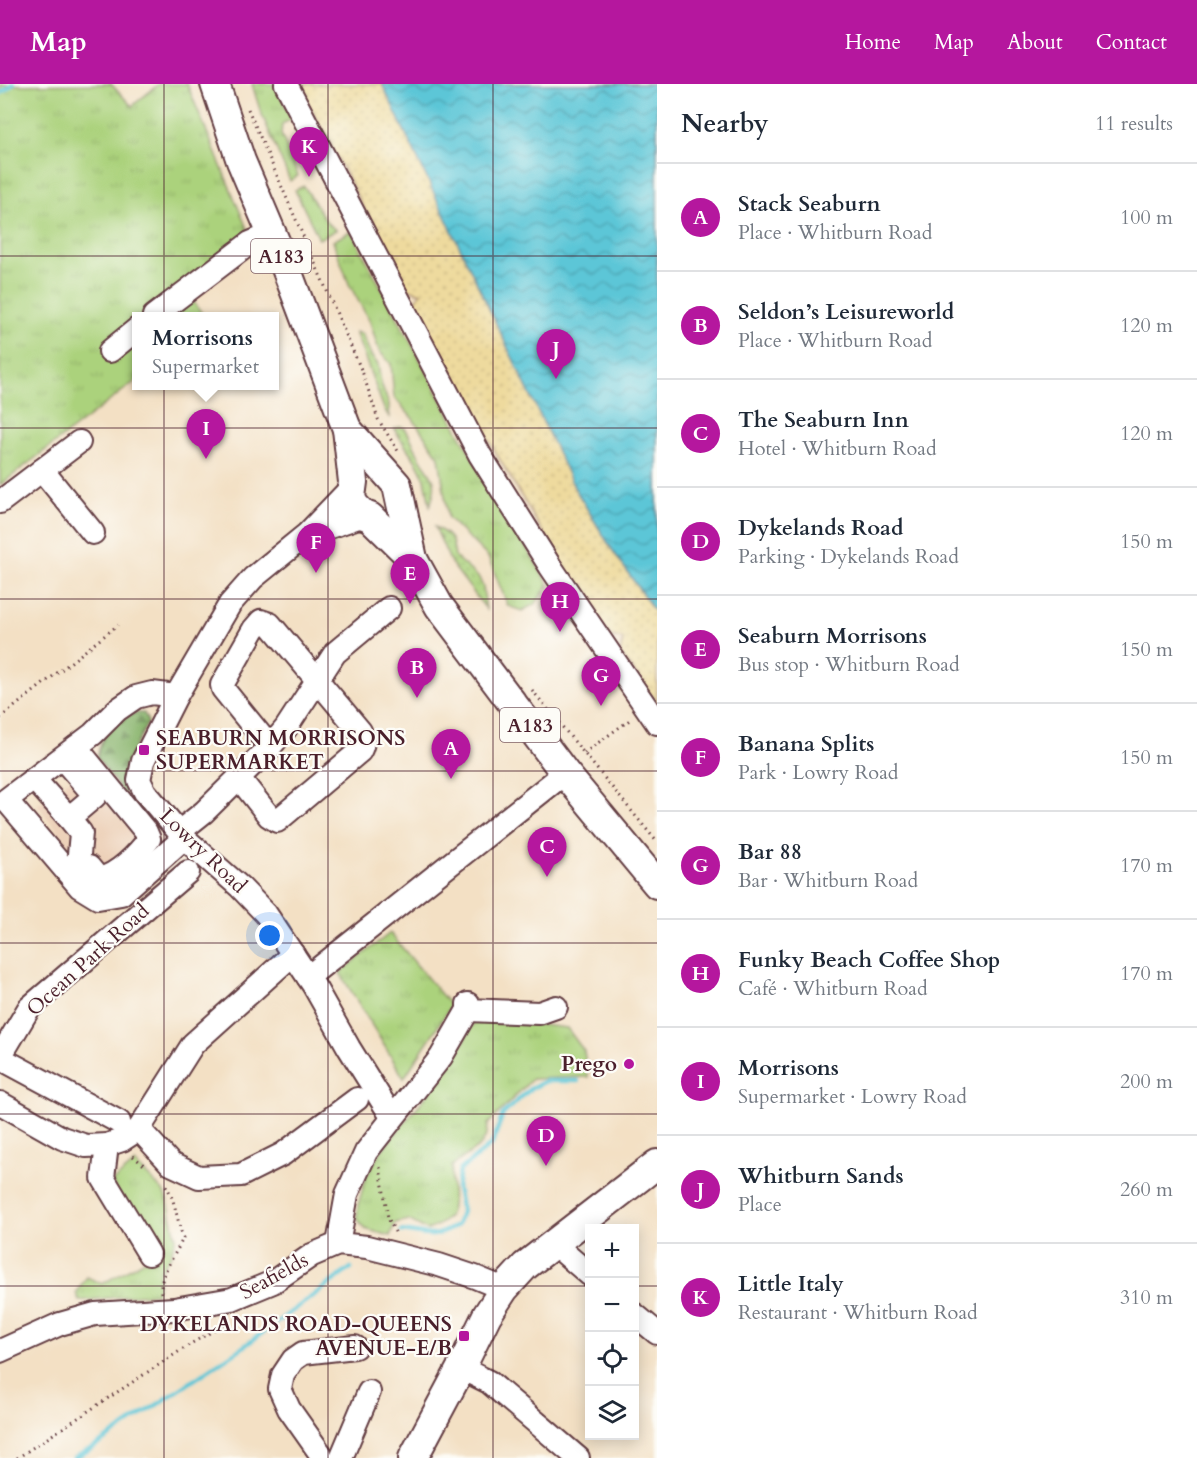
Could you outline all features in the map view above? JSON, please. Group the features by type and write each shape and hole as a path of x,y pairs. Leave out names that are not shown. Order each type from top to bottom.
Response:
{"main road":[{"name":"A183","path":"215,84 241,161 346,429 352,485 351,497 354,506 412,559 439,606 575,763 657,884"},
{"name":"A183","path":"346,429 397,476 412,559"},
{"path":"352,485 364,472 376,470 397,476 396,505 389,513 377,517 367,516"},
{"path":"413,1458 487,1315 504,1289 525,1266 657,1164"}],"street":[{"path":"286,84 480,454 550,566 652,715"},
{"path":"159,312 250,243 271,234"},
{"path":"110,351 132,333"},
{"path":"0,502 79,442"},
{"path":"42,470 93,533"},
{"name":"Lowry Road","path":"352,485 307,534 253,578 230,604 176,696 143,761 139,780 145,792 182,835 266,914 308,977 392,1117"},
{"name":"Lowry Road","path":"307,534 367,516"},
{"path":"176,696 152,693 136,698 98,719 3,802 73,869 80,887 98,898 121,894 182,835 286,728 335,653 389,608"},
{"path":"239,778 269,816 277,821 360,751 364,738 270,624 261,621 256,625 222,685 270,747"},
{"path":"53,760 94,796 77,812"},
{"path":"53,760 77,812 81,833 73,869"},
{"path":"53,760 146,832 149,839 110,877 99,879 89,867 73,869"},
{"path":"308,977 575,763"},
{"name":"Ocean Park Road","path":"0,1058 29,1008 188,872"},
{"path":"0,1102 62,1138 86,1146 107,1145 122,1140 129,1125 193,1044 293,954"},
{"path":"504,1289 475,1276 406,1257 367,1247 338,1244 347,1194 366,1152 441,1057 468,1007 539,1013 556,1007"},
{"path":"0,1058 129,1125 171,1164 199,1177 241,1175 284,1154 357,1099"},
{"path":"107,1145 103,1178 149,1254"},
{"name":"Seafields","path":"0,1351 60,1324 94,1314 174,1309 232,1299 273,1282 312,1255 338,1244"},
{"path":"554,1244 585,1271"},
{"path":"639,1318 657,1333"},
{"path":"321,1458 320,1453 289,1409 280,1389 283,1375 293,1360 303,1353 355,1347"},
{"path":"461,1368 489,1382 578,1458"},
{"path":"341,1458 369,1392"}],"path":[{"path":"247,105 363,374 397,476"},
{"path":"0,718 118,625"},
{"path":"531,689 575,763 657,842"},
{"path":"575,763 652,715"},
{"path":"375,1139 388,1218 406,1257"},
{"path":"17,1458 192,1343 227,1323 231,1314 232,1299"}],"shaded area":[{"path":"97,758 154,828 122,874 64,854 64,838 37,805"}],"green space":[{"path":"111,84 132,106 159,84 187,84 248,231 204,277 190,297 201,312 132,312 132,384 0,485 0,85"},
{"path":"252,84 274,84 292,119 282,124 281,134 298,176 290,181 260,110"},
{"path":"304,186 328,224 336,230 319,239 295,190"},
{"path":"351,231 478,468 549,585 535,604 522,611 508,606 488,557 448,518 439,457 413,419 394,397 391,364 379,351 370,322 349,284 333,241"},
{"path":"355,332 362,334 372,357 378,364 381,383 389,404 389,417 384,409"},
{"path":"405,428 433,477 434,488 430,506 425,479 394,429"},
{"path":"435,527 451,539 455,557 479,578 483,587 486,609 451,563"},
{"path":"136,713 144,713 148,722 124,768 126,797 97,758 109,729 121,719"},
{"path":"390,933 451,1006 404,1078 340,973"},
{"path":"477,1017 567,1028 584,1051 588,1077 532,1079 488,1124 487,1134 481,1145 452,1166 452,1204 446,1219 439,1225 427,1230 409,1220 395,1223 390,1236 365,1229 357,1218 358,1205 367,1174 382,1150 457,1054"},
{"path":"135,1163 163,1191 168,1202 176,1237 171,1255 160,1271 157,1293 79,1301 76,1293 87,1277 102,1284 154,1255 112,1182"}],"sand":[{"path":"298,84 657,84 657,703 620,653 623,639 607,635 562,565 497,455 414,303 421,293 406,288"}],"water":[{"path":"382,84 657,84 657,615 611,548 575,489"}],"waterway":[{"path":"0,94 13,84"},
{"path":"401,1231 435,1235 457,1225 462,1211 457,1188 460,1170 492,1144 503,1114 530,1089 546,1081 578,1081"},
{"path":"74,1458 243,1347 351,1268"}],"place":[{"name":"Little Italy","path":"309,177"},
{"name":"Whitburn Sands","path":"556,379"},
{"name":"Morrisons","path":"206,459"},
{"name":"Banana Splits","path":"316,573"},
{"name":"Seaburn Morrisons","path":"410,604"},
{"name":"Funky Beach Coffee Shop","path":"560,632"},
{"name":"Seldon’s Leisureworld","path":"417,698"},
{"name":"Bar 88","path":"601,706"},
{"name":"SEABURN MORRISONS SUPERMARKET","path":"144,750"},
{"name":"Stack Seaburn","path":"451,779"},
{"name":"The Seaburn Inn","path":"547,877"},
{"name":"Prego","path":"629,1064"},
{"name":"Dykelands Road","path":"546,1166"},
{"name":"DYKELANDS ROAD-QUEENS AVENUE-E/B","path":"464,1336"}]}
